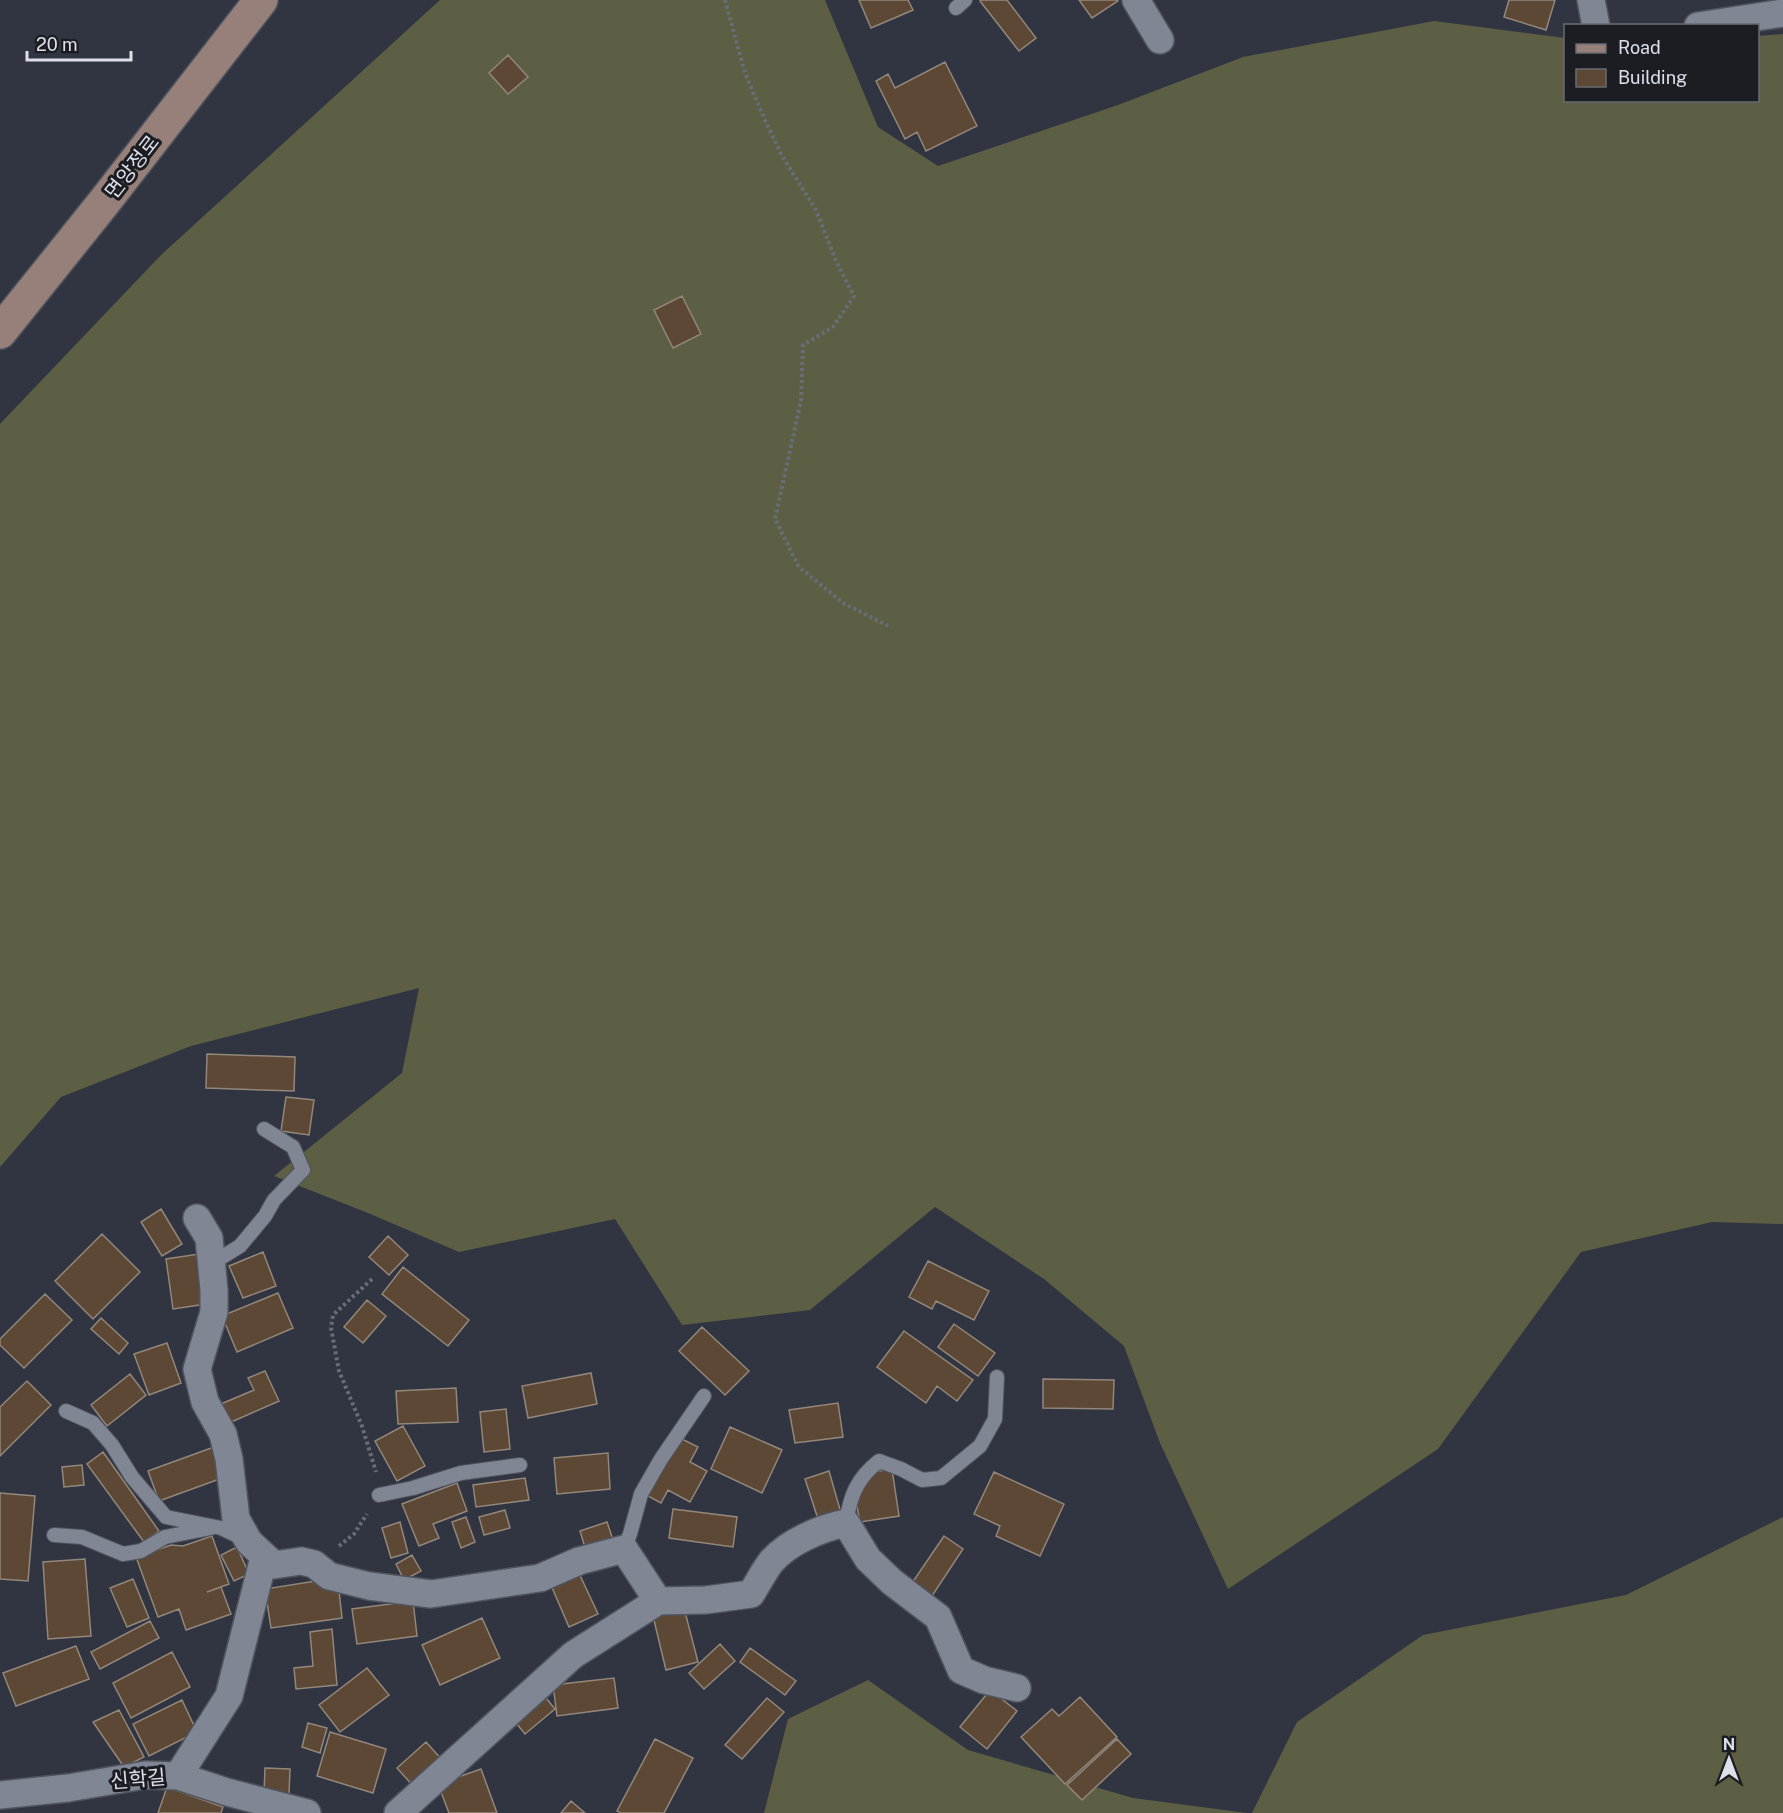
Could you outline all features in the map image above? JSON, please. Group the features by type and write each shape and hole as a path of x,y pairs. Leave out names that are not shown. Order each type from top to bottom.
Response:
{"main road":[{"name":"면앙정로","path":"0,332 261,0"}],"street":[{"path":"1136,0 1160,40"},
{"path":"1592,0 1596,24"},
{"path":"1711,24 1783,13"},
{"path":"197,1218 209,1239 214,1290 214,1312 197,1369 205,1402 223,1434 229,1459 236,1520 257,1549 274,1565 301,1562 314,1564 329,1576 369,1586 431,1594 540,1578 579,1562 624,1549 658,1601"},
{"path":"398,1813 573,1655 658,1601 706,1600 751,1594 772,1561 794,1544 835,1526 846,1524 868,1559 892,1582 938,1617 961,1670 984,1680 1017,1688"},
{"path":"178,1776 228,1696 257,1549"},
{"name":"신학길","path":"0,1795 68,1788 145,1775 178,1776 227,1792 307,1813"}],"lane":[{"path":"211,1264 240,1246 265,1216 274,1200 303,1170 293,1147 264,1129"},
{"path":"846,1524 850,1500 865,1472 879,1461 922,1480 941,1478 980,1446 995,1419 997,1377"},
{"path":"624,1549 641,1494 667,1450 704,1396"},
{"path":"66,1411 93,1423 112,1445 132,1477 166,1517 216,1527 257,1549"},
{"path":"379,1495 413,1488 461,1473 520,1465"},
{"path":"54,1535 82,1537 123,1554 141,1551 165,1537 216,1527"}],"path":[{"path":"725,0 746,73 764,117 782,156 816,210 836,261 854,296 833,327 803,345 801,400 775,519 799,567 843,603 888,626"},
{"path":"314,1564 354,1534 381,1490 362,1426 339,1371 332,1328 333,1315 372,1279"}],"green space":[{"path":"440,0 825,0 878,127 938,166 1118,105 1243,57 1434,21 1564,38 1564,102 1759,102 1759,36 1783,34 1783,1224 1712,1222 1581,1252 1438,1449 1228,1589 1160,1443 1124,1346 1044,1279 935,1207 810,1310 682,1325 615,1219 459,1252 274,1176 402,1073 419,988 191,1046 61,1097 0,1167 0,424 161,255"},
{"path":"1783,1517 1783,1813 1252,1813 1297,1722 1423,1635 1626,1595"},
{"path":"868,1680 968,1750 1133,1798 1247,1813 764,1813 788,1719"}],"building":[{"path":"859,0 908,0 913,10 871,28"},
{"path":"981,0 1007,0 1036,38 1019,51"},
{"path":"1079,0 1117,0 1118,1 1092,18"},
{"path":"1509,0 1555,0 1546,30 1504,17"},
{"path":"508,55 528,77 508,94 489,73"},
{"path":"945,62 977,126 926,151 917,132 905,139 876,81 888,74 895,88"},
{"path":"682,296 701,334 673,348 654,310"},
{"path":"207,1054 295,1057 294,1091 206,1088"},
{"path":"286,1097 314,1100 309,1135 281,1131"},
{"path":"161,1209 182,1244 162,1256 141,1222"},
{"path":"102,1234 140,1272 93,1319 55,1281"},
{"path":"388,1236 408,1255 389,1275 369,1257"},
{"path":"263,1252 276,1286 243,1298 229,1266"},
{"path":"199,1254 206,1304 173,1309 166,1259"},
{"path":"928,1261 989,1291 974,1320 936,1301 932,1309 909,1297"},
{"path":"403,1267 469,1320 448,1346 382,1294"},
{"path":"278,1293 293,1328 237,1352 222,1316"},
{"path":"45,1294 72,1320 24,1368 0,1345 0,1339"},
{"path":"367,1300 386,1316 363,1343 344,1327"},
{"path":"101,1318 128,1343 119,1354 91,1329"},
{"path":"954,1324 995,1353 978,1376 938,1347"},
{"path":"702,1327 749,1371 725,1395 679,1351"},
{"path":"904,1331 973,1380 957,1401 937,1386 926,1403 877,1367"},
{"path":"167,1343 181,1383 149,1395 134,1354"},
{"path":"265,1371 279,1401 229,1423 221,1404 254,1390 248,1378"},
{"path":"591,1373 597,1404 528,1418 522,1386"},
{"path":"130,1374 146,1395 107,1426 91,1405"},
{"path":"1043,1379 1114,1380 1113,1409 1043,1408"},
{"path":"27,1381 51,1405 0,1456 0,1407"},
{"path":"456,1388 458,1422 398,1424 396,1391"},
{"path":"838,1403 843,1437 795,1443 789,1410"},
{"path":"506,1409 510,1449 484,1452 480,1412"},
{"path":"403,1426 425,1466 397,1481 375,1441"},
{"path":"730,1427 782,1450 762,1493 711,1469"},
{"path":"678,1437 698,1447 690,1462 707,1471 690,1502 668,1490 661,1503 646,1495"},
{"path":"214,1447 225,1477 159,1501 148,1471"},
{"path":"103,1452 159,1531 144,1542 87,1464"},
{"path":"608,1453 610,1489 557,1494 554,1458"},
{"path":"82,1465 84,1485 64,1487 62,1467"},
{"path":"892,1469 899,1516 860,1522 856,1502 872,1472"},
{"path":"829,1471 841,1513 818,1519 805,1479"},
{"path":"994,1472 1064,1504 1040,1556 996,1536 1000,1526 974,1514"},
{"path":"525,1478 529,1500 476,1507 473,1485"},
{"path":"457,1483 467,1511 433,1524 439,1538 419,1546 402,1504"},
{"path":"0,1493 35,1496 28,1581 0,1579"},
{"path":"673,1509 737,1517 733,1547 669,1538"},
{"path":"505,1510 510,1528 484,1535 479,1517"},
{"path":"466,1517 475,1542 461,1548 452,1522"},
{"path":"400,1522 408,1553 391,1558 382,1528"},
{"path":"607,1522 614,1543 586,1551 580,1531"},
{"path":"212,1536 229,1584 207,1592 221,1587 231,1614 186,1630 179,1609 158,1617 136,1557 171,1545 183,1546"},
{"path":"944,1536 963,1549 932,1596 912,1583"},
{"path":"237,1547 249,1574 234,1581 221,1555"},
{"path":"412,1555 421,1571 404,1580 396,1564"},
{"path":"85,1559 91,1636 48,1639 43,1562"},
{"path":"578,1571 598,1614 569,1627 550,1583"},
{"path":"133,1579 149,1618 127,1627 110,1588"},
{"path":"322,1580 339,1591 342,1618 271,1628 265,1589"},
{"path":"413,1601 417,1636 357,1644 352,1609"},
{"path":"683,1604 698,1662 666,1670 652,1612"},
{"path":"482,1618 500,1658 440,1685 422,1645"},
{"path":"150,1621 159,1638 100,1669 91,1652"},
{"path":"332,1629 337,1685 296,1689 294,1668 313,1666 310,1632"},
{"path":"720,1644 735,1661 704,1689 689,1673"},
{"path":"76,1646 89,1679 16,1706 3,1673"},
{"path":"750,1648 796,1681 785,1695 740,1662"},
{"path":"172,1652 190,1687 131,1718 113,1683"},
{"path":"367,1668 389,1695 340,1732 319,1705"},
{"path":"614,1678 618,1708 557,1716 553,1685"},
{"path":"990,1690 1017,1711 987,1749 960,1727"},
{"path":"542,1693 555,1709 525,1734 512,1718"},
{"path":"1080,1697 1117,1737 1065,1784 1021,1737 1052,1709 1059,1716"},
{"path":"767,1698 784,1712 742,1759 725,1745"},
{"path":"182,1700 197,1732 149,1756 133,1724"},
{"path":"119,1710 144,1757 124,1767 93,1722"},
{"path":"308,1723 327,1728 320,1753 302,1747"},
{"path":"330,1732 386,1749 373,1793 317,1776"},
{"path":"655,1739 693,1758 664,1813 621,1813 617,1811"},
{"path":"1117,1739 1131,1754 1082,1800 1067,1785"},
{"path":"426,1742 444,1762 415,1788 397,1768"},
{"path":"265,1768 290,1769 289,1794 264,1793"},
{"path":"481,1769 497,1813 449,1813 438,1784"},
{"path":"167,1787 223,1807 221,1813 158,1813"},
{"path":"571,1801 585,1813 561,1813"}]}
